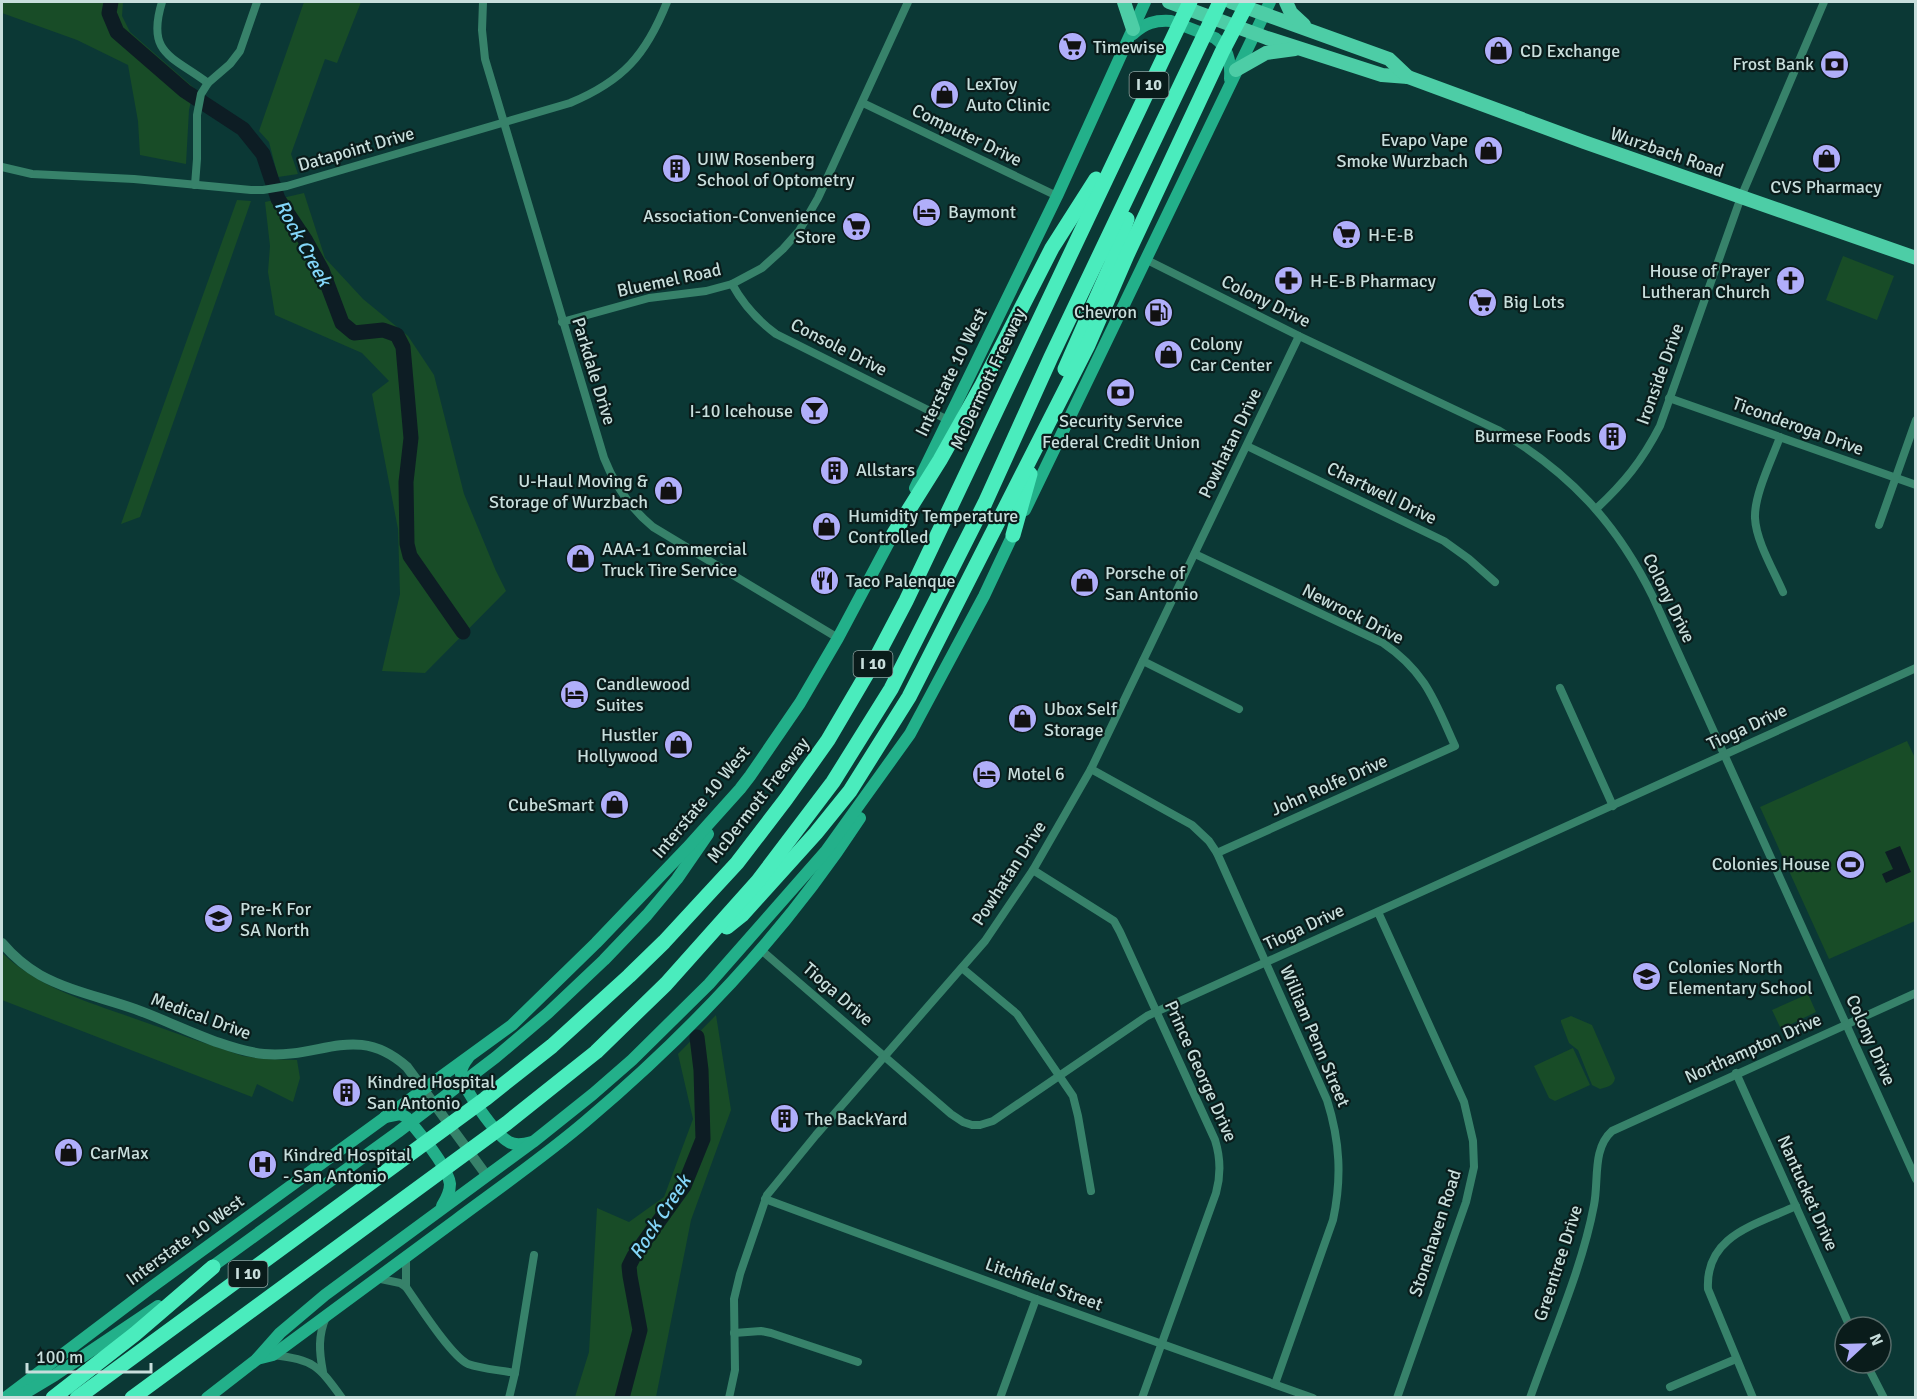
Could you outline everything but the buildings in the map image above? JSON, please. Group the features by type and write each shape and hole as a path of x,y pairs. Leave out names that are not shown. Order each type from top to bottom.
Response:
{"highway":[{"name":"McDermott Freeway","path":"77,1398 419,1149 552,1046 657,949 736,863 828,740 875,660 906,601 1190,2"},
{"name":"I 10","path":"132,1398 507,1123 596,1052 666,984 758,881 833,782 891,689 985,503 1051,357 1220,2"},
{"path":"694,954 742,915 816,833 850,790 909,697 939,642 980,556 1088,345 1222,52 1248,2"},
{"path":"893,535 940,460 982,385 1052,248 1126,134"},
{"path":"1013,535 1026,486 1066,368 1111,265 1152,146"},
{"path":"53,1398 135,1334 213,1266"}],"main road":[{"path":"1124,2 1132,32 1152,21 1164,20 1221,42 1233,77"},
{"name":"Interstate 10 West","path":"5,1398 149,1288 512,1025 596,944 740,789 800,703 893,535 1057,196 1145,2"},
{"name":"Wurzbach Road","path":"1169,2 1299,49 1382,75 1408,77 1584,142 1916,258"},
{"name":"Wurzbach Road","path":"1231,2 1267,8 1310,31 1389,59 1408,77"},
{"path":"1286,2 1291,13 1310,31"},
{"path":"256,1360 273,1355 585,1122 678,1037 731,982 809,890 847,838 890,771 984,596 1267,8"},
{"path":"1233,77 1266,53 1299,49"},
{"path":"207,1398 256,1360 280,1333 325,1295 440,1210 483,1171 533,1142 632,1060 709,984 826,851 910,734"},
{"path":"17,1398 134,1323 398,1132 496,1057 548,1013 647,915 677,879 740,789"},
{"path":"470,1054 461,1072 466,1090 490,1123 507,1141 519,1144 533,1142"},
{"path":"384,1117 400,1114 406,1117 437,1156 450,1186 449,1194 440,1210"}],"street":[{"path":"162,2 156,25 158,42 170,57 208,82"},
{"path":"195,185 198,106 201,94 208,82 230,64 240,51 257,2"},
{"name":"Parkdale Drive","path":"483,2 483,50 562,322 611,476 630,505 653,527 838,638"},
{"name":"Datapoint Drive","path":"2,167 32,174 134,179 263,190 287,186 504,123 589,95 612,81 633,62 657,28 667,2"},
{"name":"Bluemel Road","path":"562,322 649,298 706,291 732,284 762,268 783,249 799,231 818,198 908,2"},
{"name":"Ironside Drive","path":"1596,509 1623,483 1649,448 1660,426 1741,197 1807,47 1824,2"},
{"name":"Computer Drive","path":"863,103 1057,196"},
{"name":"Colony Drive","path":"1145,259 1299,336 1498,430 1549,464 1579,490 1596,509 1628,551 1641,574 1916,1179"},
{"name":"Console Drive","path":"732,284 747,308 776,334 948,420"},
{"name":"Powhatan Drive","path":"729,1398 735,1370 734,1299 765,1199 781,1176 985,941 1033,870 1091,769 1299,336"},
{"name":"Ticonderoga Drive","path":"1669,398 1916,485"},
{"path":"1879,525 1916,420"},
{"path":"1779,437 1757,499 1755,517 1760,540 1784,592"},
{"name":"Chartwell Drive","path":"1247,446 1444,542 1469,559 1495,582"},
{"name":"Newrock Drive","path":"1195,554 1395,651 1424,681 1455,746"},
{"path":"1143,661 1239,709"},
{"name":"Tioga Drive","path":"760,949 951,1114 965,1123 985,1124 999,1118 1157,1011 1916,668"},
{"path":"1560,688 1613,806"},
{"name":"John Rolfe Drive","path":"1217,853 1455,746"},
{"name":"William Penn Street","path":"1091,769 1192,825 1209,841 1217,853 1327,1101 1333,1120 1340,1160 1333,1220 1275,1384"},
{"name":"Prince George Drive","path":"1033,870 1114,921 1215,1140 1220,1163 1220,1178 1216,1193 1143,1398"},
{"name":"Stonehaven Road","path":"1378,912 1464,1102 1473,1141 1474,1167 1466,1202 1397,1398"},
{"name":"Medical Drive","path":"2,944 29,968 53,981 238,1049 285,1055 336,1045 363,1044 382,1049 407,1067 432,1098 483,1171"},
{"path":"962,968 1017,1014 1073,1096 1091,1191"},
{"name":"Northampton Drive","path":"1605,1137 1612,1131 1736,1073 1916,993"},
{"name":"Nantucket Drive","path":"1736,1073 1845,1315"},
{"name":"Greentree Drive","path":"1530,1398 1588,1232 1595,1201 1600,1147 1605,1137"},
{"name":"Litchfield Street","path":"765,1199 1313,1398"},
{"path":"1753,1398 1708,1289 1707,1278 1711,1262 1719,1248 1735,1234 1796,1206"},
{"path":"509,1398 534,1255"},
{"path":"405,1287 406,1256"},
{"path":"376,1278 400,1283 405,1287 462,1360 469,1364 515,1373"},
{"path":"1000,1398 1036,1299"},
{"path":"323,1372 319,1345 320,1332 326,1316"},
{"path":"734,1333 771,1332 858,1362"},
{"path":"273,1355 302,1360 323,1372 342,1398"},
{"path":"1670,1387 1736,1359"},
{"path":"1872,1375 1884,1398"}],"green space":[{"path":"2,2 123,2 122,16 130,32 194,88 189,110 186,164 140,155 138,121 128,65 77,40 2,13"},
{"path":"304,2 361,2 337,63 325,59 291,154 298,174 278,177 269,142 259,131"},
{"path":"304,193 325,258 363,299 408,336 434,375 464,494 506,591 425,673 382,671 400,594 398,529 372,394 389,381 362,353 275,315 268,272 270,246 265,202"},
{"path":"237,200 251,201 140,517 121,524"},
{"path":"1843,256 1894,276 1877,320 1826,300"},
{"name":"Colonies House","path":"1907,741 1916,760 1915,921 1829,959 1760,807"},
{"path":"2,953 32,976 98,1006 243,1056 297,1060 300,1078 293,1102 257,1084 252,1097 2,1000"},
{"path":"1808,994 1816,1012 1781,1029 1772,1010"},
{"path":"716,1015 731,1110 691,1220 656,1397 575,1397 589,1352 597,1208 629,1222 664,1197 693,1119 678,1054"},
{"path":"1571,1016 1592,1025 1615,1078 1610,1086 1600,1089 1592,1085 1578,1050 1569,1043 1561,1022"},
{"path":"1573,1048 1590,1085 1555,1101 1549,1098 1534,1066"}],"water":[{"path":"1900,846 1911,872 1886,883 1882,874 1893,869 1885,852"}],"waterway":[{"name":"Rock Creek","path":"111,2 109,13 117,32 185,91 243,129 263,154 278,199 322,270 342,323 354,333 383,330 397,335 403,347 411,438 406,482 407,544 410,556 463,632"},
{"name":"Rock Creek","path":"622,1398 640,1330 629,1266 684,1186 703,1139 701,1070 697,1037"}],"place":[{"name":"Timewise","path":"1072,47"},
{"name":"CD Exchange","path":"1499,51"},
{"name":"Frost Bank","path":"1835,64"},
{"name":"LexToy Auto Clinic","path":"945,94"},
{"name":"Evapo Vape Smoke Wurzbach","path":"1489,150"},
{"name":"CVS Pharmacy","path":"1826,158"},
{"name":"UIW Rosenberg School of Optometry","path":"676,169"},
{"name":"Baymont","path":"927,212"},
{"name":"Association-Convenience Store","path":"857,226"},
{"name":"H-E-B","path":"1347,235"},
{"name":"H-E-B Pharmacy","path":"1289,281"},
{"name":"House of Prayer Lutheran Church","path":"1791,281"},
{"name":"Big Lots","path":"1482,302"},
{"name":"Chevron","path":"1158,312"},
{"name":"Colony Car Center","path":"1169,354"},
{"name":"Security Service Federal Credit Union","path":"1121,392"},
{"name":"I-10 Icehouse","path":"814,411"},
{"name":"Burmese Foods","path":"1612,436"},
{"name":"Allstars","path":"835,470"},
{"name":"U-Haul Moving & Storage of Wurzbach","path":"669,491"},
{"name":"Humidity Temperature Controlled","path":"827,526"},
{"name":"AAA-1 Commercial Truck Tire Service","path":"581,559"},
{"name":"Taco Palenque","path":"825,581"},
{"name":"Porsche of San Antonio","path":"1084,583"},
{"name":"Candlewood Suites","path":"575,694"},
{"name":"Ubox Self Storage","path":"1023,719"},
{"name":"Hustler Hollywood","path":"679,745"},
{"name":"Motel 6","path":"986,774"},
{"name":"CubeSmart","path":"615,805"},
{"name":"Colonies House","path":"1851,864"},
{"name":"Pre-K For SA North","path":"219,919"},
{"name":"Colonies North Elementary School","path":"1647,977"},
{"name":"Kindred Hospital San Antonio","path":"346,1092"},
{"name":"The BackYard","path":"784,1119"},
{"name":"CarMax","path":"69,1153"},
{"name":"Kindred Hospital - San Antonio","path":"262,1165"}]}
